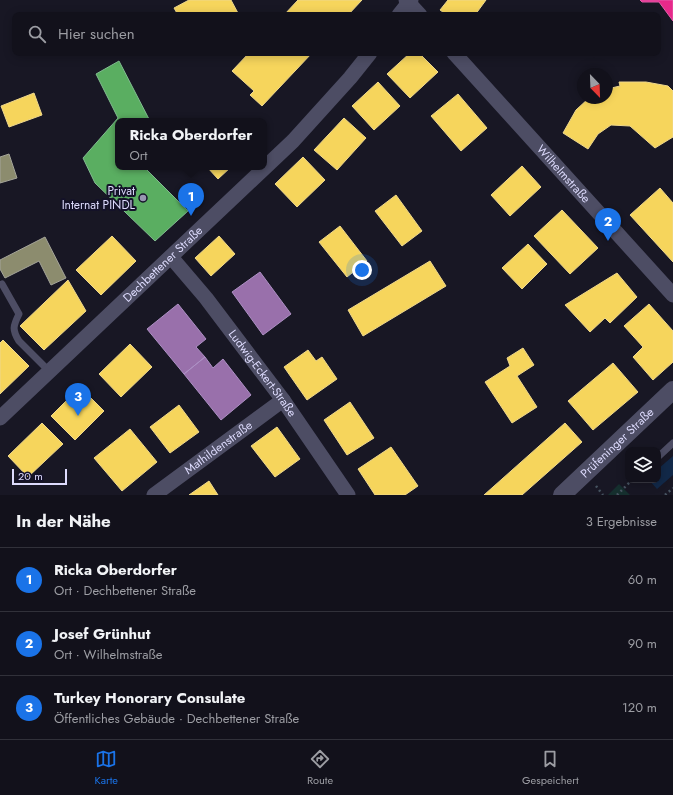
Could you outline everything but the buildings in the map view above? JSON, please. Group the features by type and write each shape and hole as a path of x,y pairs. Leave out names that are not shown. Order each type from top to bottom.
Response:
{"street":[{"path":"401,12 409,1 418,12"},
{"name":"Dechbettener Straße","path":"267,166 293,141 350,78 368,56"},
{"name":"Wilhelmstraße","path":"457,56 673,295"},
{"name":"Dechbettener Straße","path":"0,418 262,170"},
{"name":"Ludwig-Eckert-Straße","path":"170,257 206,298 283,400 348,495"},
{"name":"Prüfeninger Straße","path":"562,495 672,393"},
{"name":"Mathildenstraße","path":"154,495 283,400"}],"lane":[{"path":"2,284 19,314 15,323 15,335 19,341 49,371"},
{"path":"661,453 673,443"}],"path":[{"path":"617,495 629,483"},
{"path":"665,495 673,488"}],"green space":[{"path":"619,484 630,495 608,495"}],"water":[{"path":"673,456 673,475 657,489 652,483 661,483 661,466"}],"place":[{"name":"Privat Internat PINDL","path":"143,198"},
{"name":"Ricka Oberdorfer","path":"191,216"},
{"name":"Josef Grünhut","path":"608,241"},
{"name":"Turkey Honorary Consulate","path":"78,416"}]}
